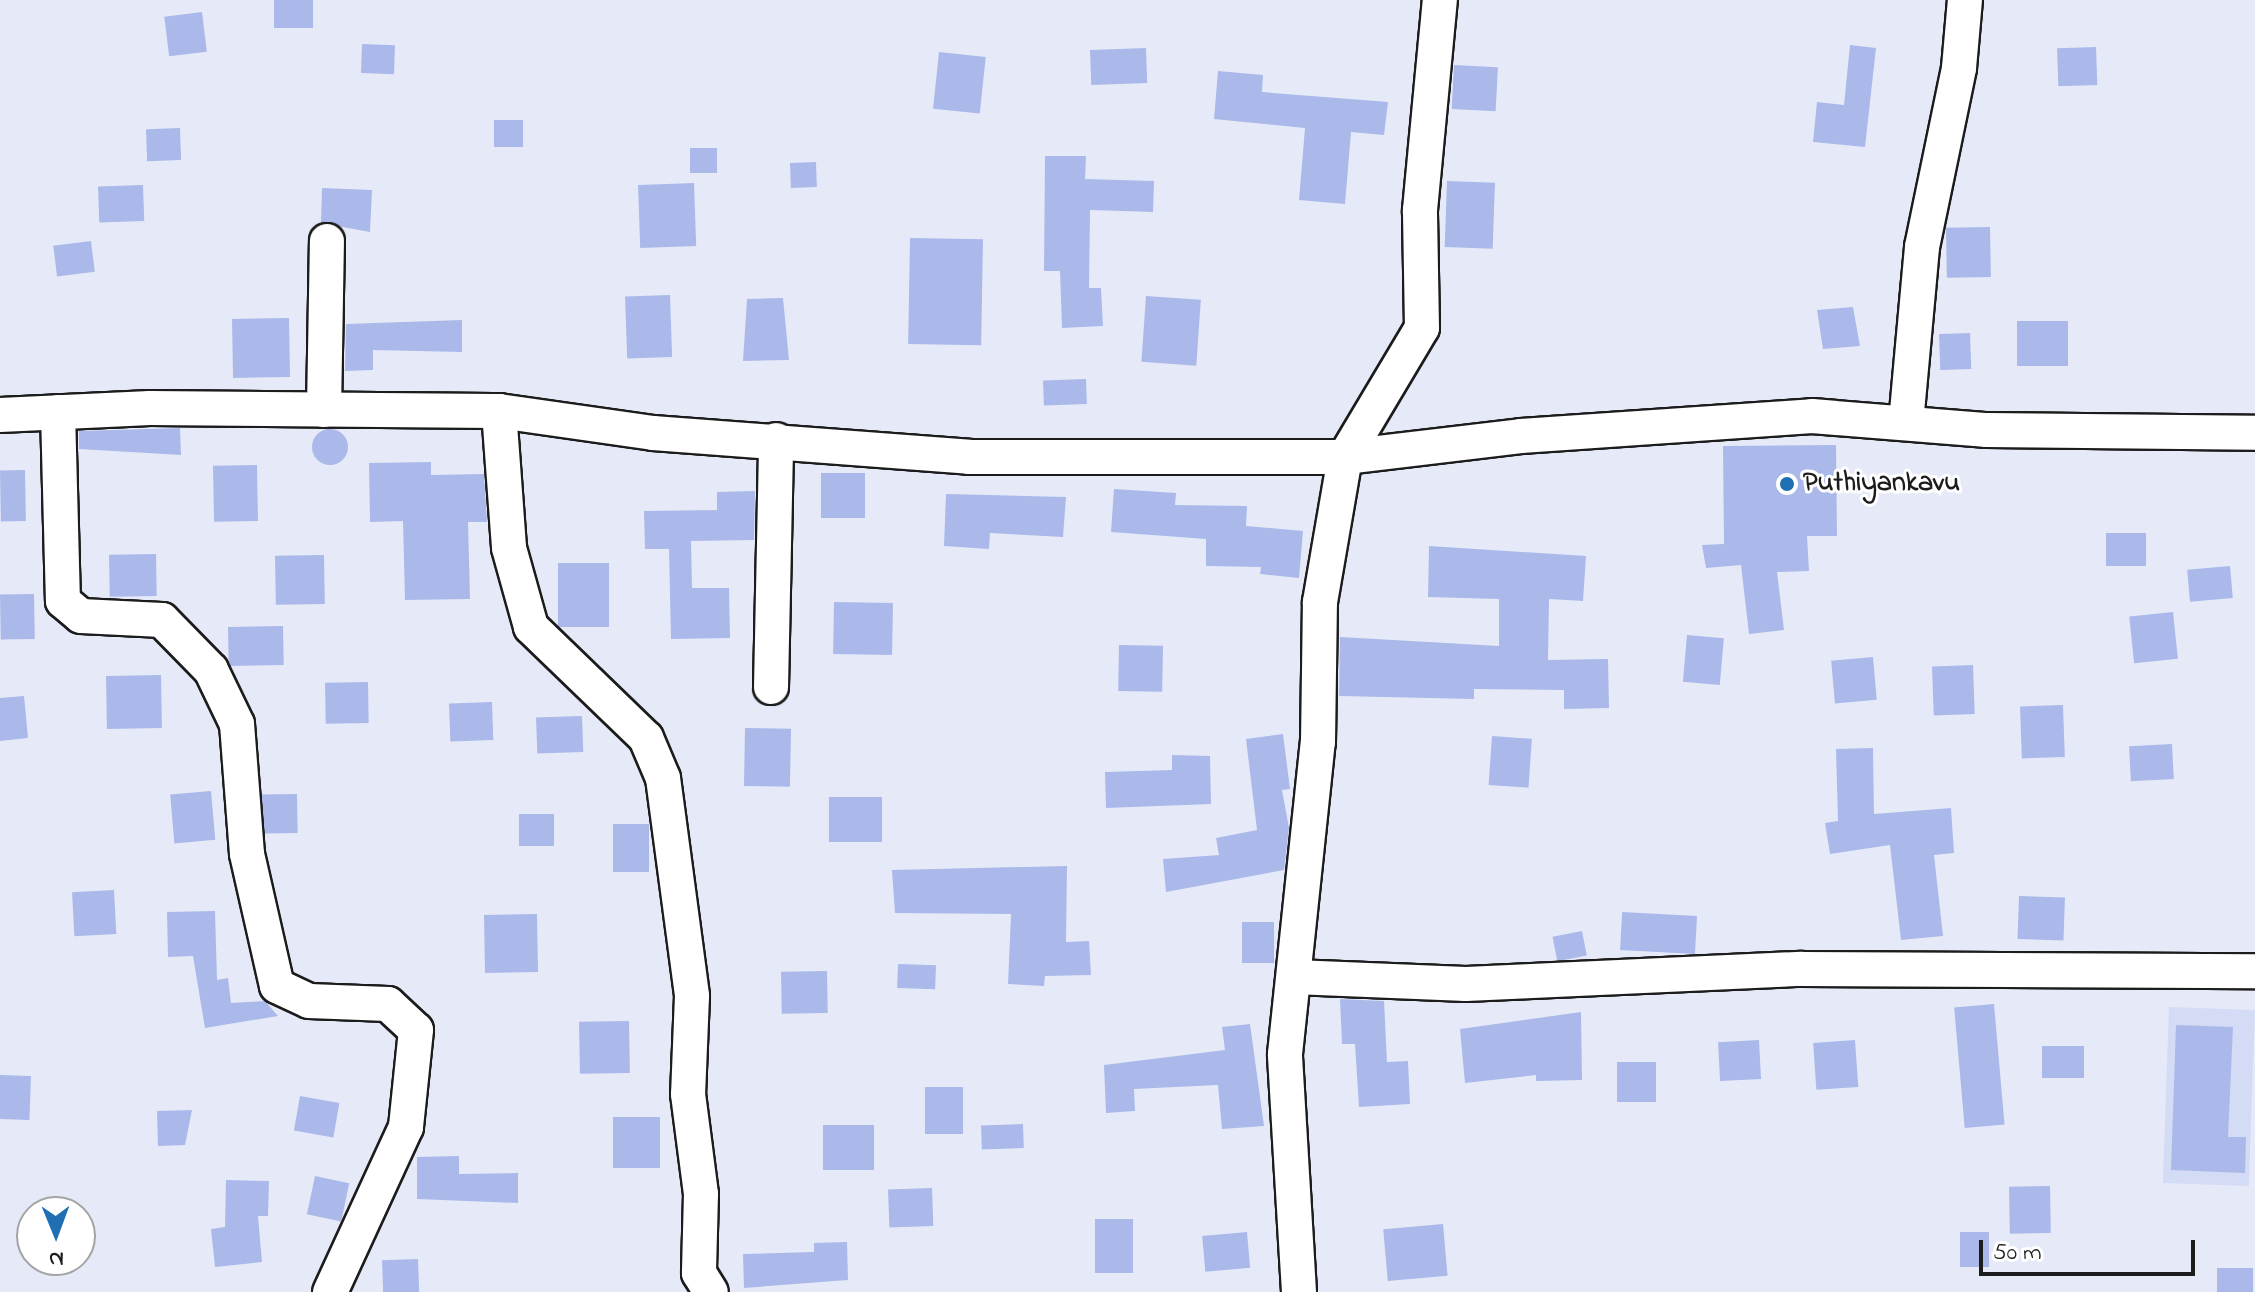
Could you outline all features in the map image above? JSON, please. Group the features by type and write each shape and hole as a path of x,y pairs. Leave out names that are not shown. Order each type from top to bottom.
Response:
{"street":[{"path":"1299,1292 1285,1054 1318,742 1320,602 1345,457 1422,328 1420,210 1440,0"},
{"path":"1906,423 1922,247 1959,68 1965,0"},
{"path":"324,410 327,241"},
{"path":"0,415 58,412 499,411 776,440 1000,458 1345,457 1521,436 1812,416 1906,423 2255,433"},
{"path":"499,411 509,548 531,627 646,738 663,778 692,996 688,1094 701,1194 699,1273 711,1292"},
{"path":"58,412 63,601 81,616 162,620 211,670 237,724 247,854 277,986 309,1001 388,1004 416,1030 406,1127 330,1292"},
{"path":"771,687 776,440"},
{"path":"1294,977 1466,984 1787,969 2255,971"}],"shaded area":[{"path":"2169,1007 2255,1010 2249,1186 2163,1183"}],"building":[{"path":"274,0 313,0 313,28 274,28"},
{"path":"202,12 207,52 169,56 164,17"},
{"path":"362,44 395,45 394,74 361,73"},
{"path":"1850,45 1876,48 1865,147 1813,142 1817,102 1844,105"},
{"path":"2096,47 2097,85 2058,86 2057,48"},
{"path":"1146,48 1147,83 1091,85 1090,50"},
{"path":"939,52 986,57 980,114 933,109"},
{"path":"1454,65 1498,67 1496,111 1452,109"},
{"path":"1218,71 1263,75 1262,92 1388,102 1384,135 1351,132 1345,204 1299,200 1305,128 1214,119"},
{"path":"494,120 523,120 523,147 494,147"},
{"path":"180,128 181,160 147,161 146,129"},
{"path":"690,148 717,148 717,173 690,173"},
{"path":"1045,156 1086,156 1085,179 1154,181 1153,212 1090,210 1089,288 1101,288 1103,326 1062,328 1060,271 1044,271"},
{"path":"816,162 817,187 791,188 790,163"},
{"path":"1447,181 1495,183 1493,249 1445,247"},
{"path":"694,183 696,246 640,248 638,185"},
{"path":"143,185 144,221 99,223 98,187"},
{"path":"322,188 372,190 370,232 321,223"},
{"path":"1990,227 1991,277 1947,278 1946,228"},
{"path":"910,238 983,239 981,345 908,344"},
{"path":"91,241 95,272 57,276 53,246"},
{"path":"670,295 672,357 627,359 625,297"},
{"path":"1146,296 1201,300 1196,366 1141,362"},
{"path":"783,298 789,360 743,361 747,299"},
{"path":"1853,307 1860,346 1823,349 1817,310"},
{"path":"289,318 290,377 233,378 232,319"},
{"path":"462,320 462,352 373,350 373,370 345,371 346,324"},
{"path":"2017,321 2068,321 2068,366 2017,366"},
{"path":"1970,333 1971,369 1940,370 1939,334"},
{"path":"1086,379 1087,404 1044,405 1043,381"},
{"path":"180,428 181,455 79,449 79,431"},
{"path":"330,429 343,434 348,447 343,460 330,465 317,460 312,447 317,434"},
{"path":"1836,445 1837,536 1807,536 1809,571 1777,572 1784,630 1749,634 1741,565 1706,568 1702,545 1724,544 1723,446"},
{"path":"431,462 431,475 484,474 487,522 468,522 470,599 405,600 403,521 370,522 369,463"},
{"path":"257,465 258,521 214,522 213,466"},
{"path":"0,470 25,470 26,521 1,521"},
{"path":"821,473 865,473 865,518 821,518"},
{"path":"1114,489 1176,493 1175,505 1247,506 1246,526 1303,531 1299,578 1260,574 1261,567 1206,566 1206,539 1111,532"},
{"path":"755,491 754,540 691,541 692,588 729,588 730,638 671,639 669,549 645,549 644,511 717,510 717,492"},
{"path":"946,494 1066,497 1063,537 990,533 989,549 944,546"},
{"path":"2106,533 2146,533 2146,566 2106,566"},
{"path":"1429,546 1586,556 1583,601 1549,599 1548,660 1608,659 1609,708 1564,709 1564,690 1474,689 1474,699 1339,696 1340,637 1499,646 1499,599 1428,597"},
{"path":"156,554 157,596 110,597 109,555"},
{"path":"324,555 325,604 276,605 275,556"},
{"path":"558,563 609,563 609,627 558,627"},
{"path":"2230,566 2233,598 2190,602 2187,570"},
{"path":"34,594 35,639 1,640 0,595"},
{"path":"834,602 893,603 892,655 833,654"},
{"path":"2173,612 2178,659 2134,663 2129,617"},
{"path":"283,626 284,665 229,666 228,627"},
{"path":"1687,635 1724,638 1720,685 1683,682"},
{"path":"1119,645 1163,646 1162,692 1118,691"},
{"path":"1873,657 1877,700 1835,703 1831,661"},
{"path":"1973,665 1975,714 1934,715 1932,666"},
{"path":"161,675 162,728 107,729 106,676"},
{"path":"368,682 369,723 326,724 325,683"},
{"path":"24,696 28,738 0,741 0,698"},
{"path":"492,702 493,740 450,741 449,704"},
{"path":"2063,705 2065,757 2022,758 2020,707"},
{"path":"582,716 583,752 537,754 536,718"},
{"path":"745,728 791,729 790,787 744,786"},
{"path":"1283,734 1290,789 1282,790 1289,828 1284,870 1166,892 1163,859 1219,855 1216,838 1257,830 1246,739"},
{"path":"1492,736 1532,739 1528,788 1489,785"},
{"path":"2172,744 2174,779 2131,781 2129,746"},
{"path":"1873,748 1874,814 1951,808 1954,853 1934,855 1943,936 1901,940 1890,845 1830,854 1825,823 1838,821 1836,749"},
{"path":"1172,755 1210,756 1211,804 1106,808 1105,772 1172,770"},
{"path":"211,791 215,840 174,843 170,795"},
{"path":"297,794 298,833 263,834 262,795"},
{"path":"829,797 882,797 882,842 829,842"},
{"path":"519,814 554,814 554,846 519,846"},
{"path":"613,824 649,824 649,872 613,872"},
{"path":"1067,866 1066,942 1089,941 1091,975 1045,976 1044,986 1008,984 1011,914 895,913 892,870"},
{"path":"114,890 116,934 74,936 72,892"},
{"path":"2019,896 2065,898 2063,941 2017,939"},
{"path":"215,911 217,980 228,978 231,1003 265,1001 278,1016 205,1028 193,956 168,957 167,912"},
{"path":"1622,912 1697,916 1695,954 1620,950"},
{"path":"537,914 538,972 485,973 484,915"},
{"path":"1242,922 1274,922 1274,963 1242,963"},
{"path":"1582,931 1587,956 1557,961 1553,937"},
{"path":"898,964 936,965 935,989 897,988"},
{"path":"827,971 828,1013 782,1014 781,972"},
{"path":"1340,999 1384,1001 1387,1062 1408,1061 1410,1104 1359,1107 1355,1044 1342,1044"},
{"path":"1994,1004 2005,1125 1965,1128 1954,1007"},
{"path":"1581,1012 1582,1080 1536,1081 1536,1075 1465,1083 1460,1029"},
{"path":"629,1021 630,1073 580,1074 579,1022"},
{"path":"1250,1024 1264,1126 1222,1129 1218,1085 1134,1089 1135,1111 1106,1113 1104,1065 1225,1050 1222,1027"},
{"path":"2176,1025 2233,1027 2228,1137 2246,1137 2245,1173 2171,1170"},
{"path":"1759,1040 1761,1079 1720,1081 1718,1042"},
{"path":"1855,1040 1858,1087 1816,1090 1813,1043"},
{"path":"2042,1046 2084,1046 2084,1078 2042,1078"},
{"path":"1617,1062 1656,1062 1656,1102 1617,1102"},
{"path":"0,1075 31,1076 29,1120 0,1119"},
{"path":"925,1087 963,1087 963,1134 925,1134"},
{"path":"300,1096 339,1103 333,1137 294,1130"},
{"path":"192,1110 185,1145 158,1146 157,1111"},
{"path":"613,1117 660,1117 660,1168 613,1168"},
{"path":"1023,1124 1024,1148 982,1149 981,1125"},
{"path":"823,1125 874,1125 874,1170 823,1170"},
{"path":"459,1156 459,1174 518,1173 518,1203 417,1199 417,1157"},
{"path":"315,1176 349,1183 341,1221 307,1214"},
{"path":"226,1180 269,1181 268,1216 258,1216 262,1262 215,1267 211,1229 225,1227"},
{"path":"2050,1186 2051,1233 2010,1234 2009,1187"},
{"path":"932,1188 933,1226 889,1228 888,1190"},
{"path":"1095,1219 1133,1219 1133,1273 1095,1273"},
{"path":"1443,1224 1448,1276 1388,1281 1383,1229"},
{"path":"1247,1232 1250,1268 1205,1272 1202,1236"},
{"path":"1960,1232 1989,1232 1989,1267 1960,1267"},
{"path":"847,1242 848,1280 744,1288 743,1254 814,1252 814,1243"},
{"path":"418,1259 419,1292 383,1292 382,1260"},
{"path":"2217,1268 2253,1268 2253,1292 2217,1292"}],"place":[{"name":"Puthiyankavu","path":"1787,484"}]}
